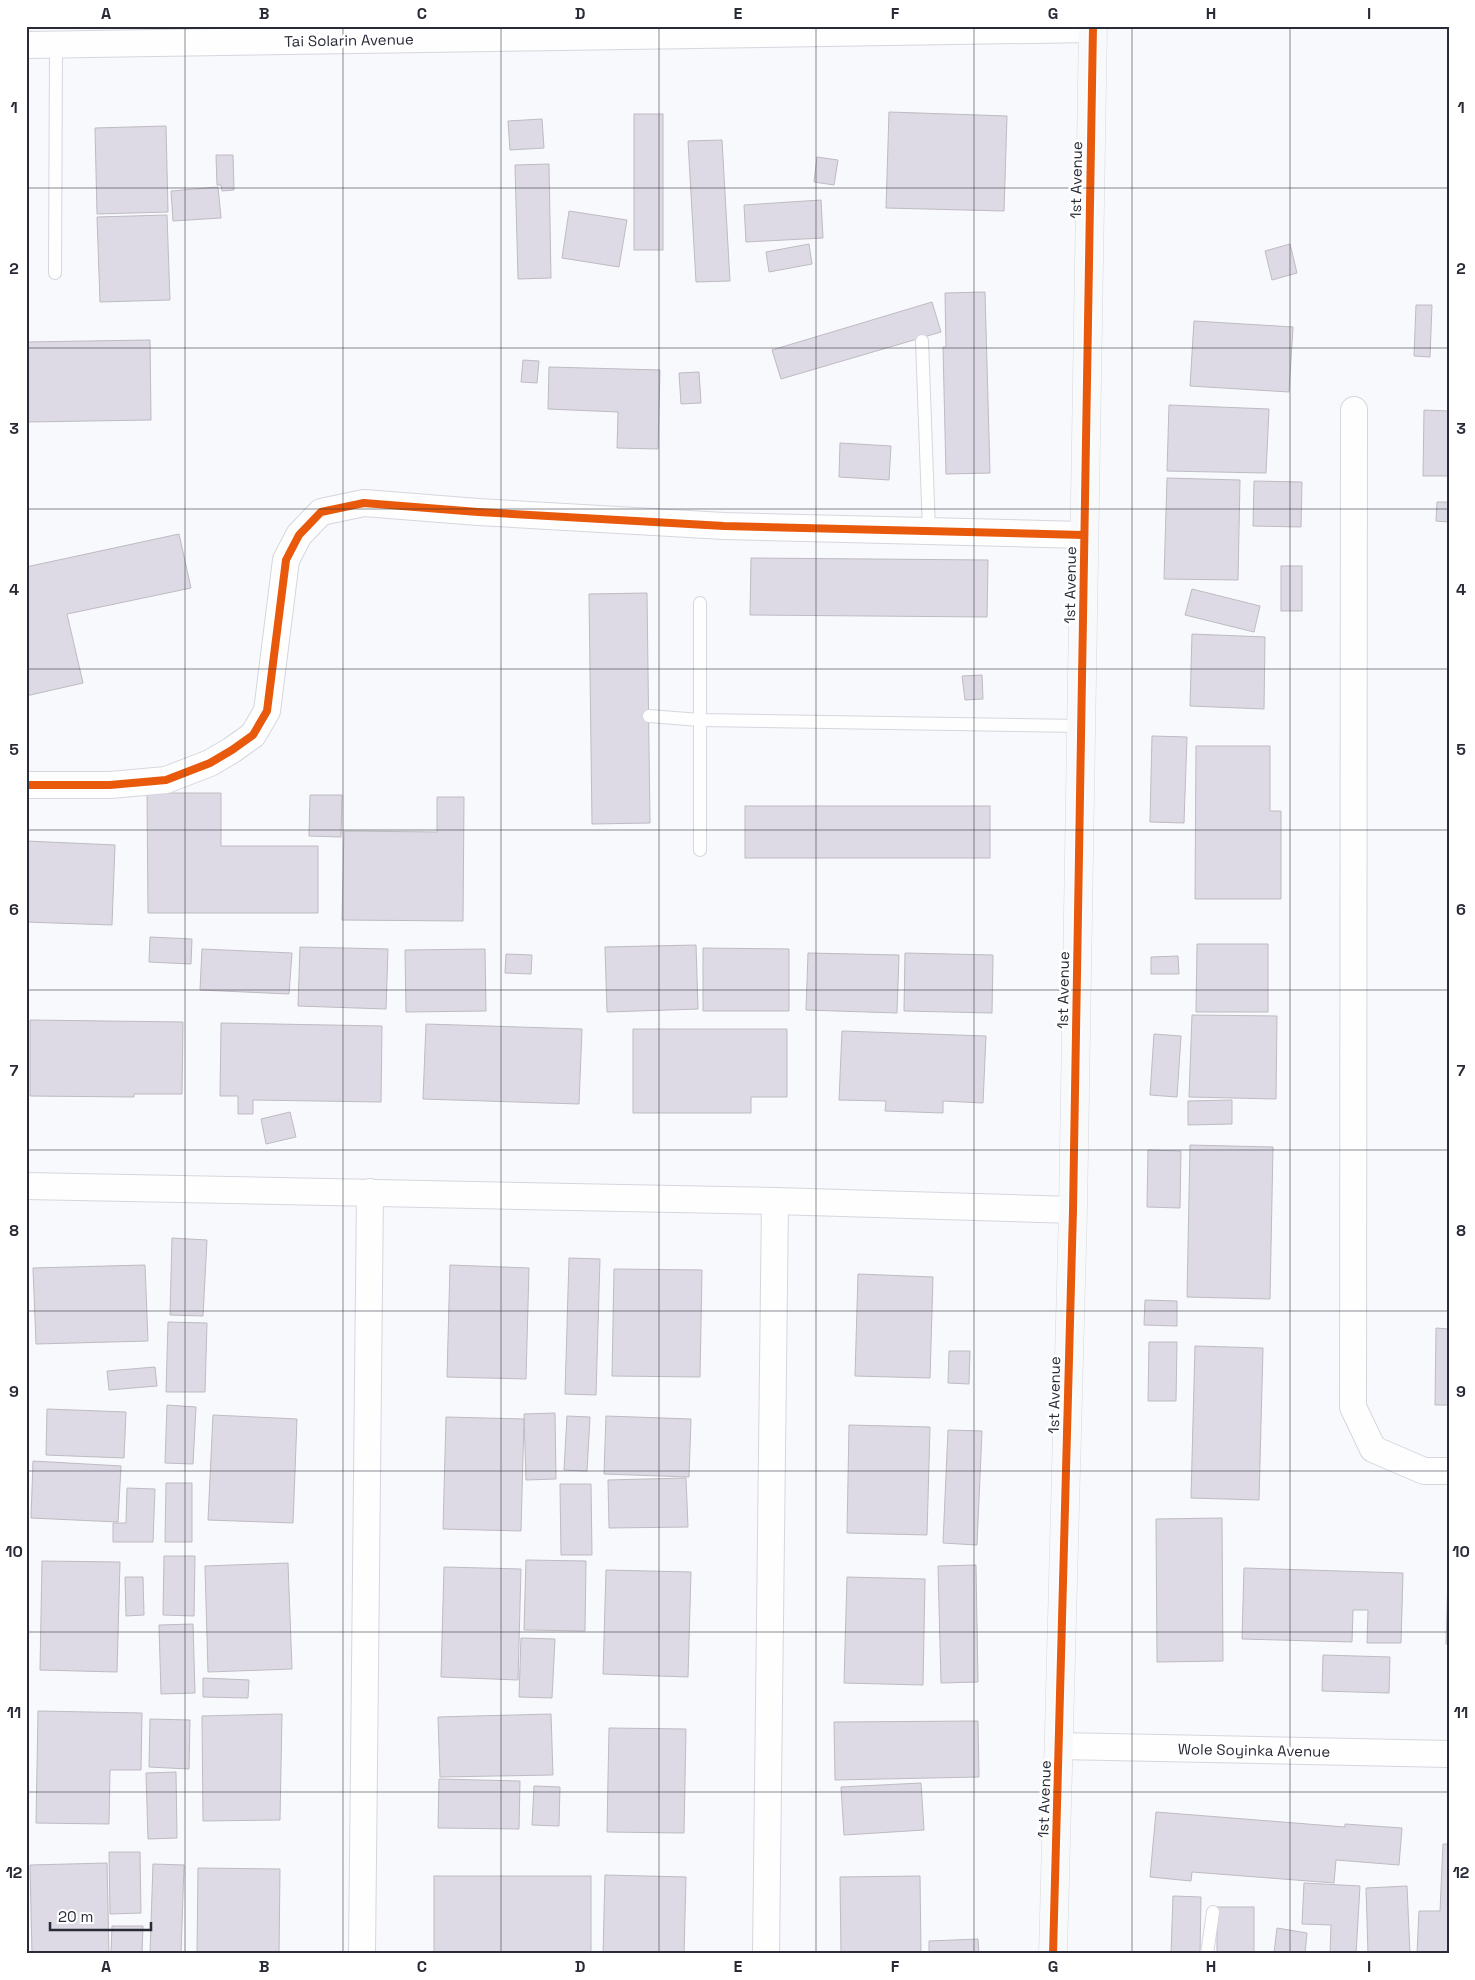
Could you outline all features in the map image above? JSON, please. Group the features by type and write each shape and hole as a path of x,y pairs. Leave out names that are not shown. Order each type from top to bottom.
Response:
{"street":[{"name":"Tai Solarin Avenue","path":"26,45 252,34 1092,27"},
{"name":"1st Avenue","path":"1053,1954 1072,1210 1092,27"},
{"path":"1354,410 1353,1407 1373,1449 1424,1471 1449,1471"},
{"path":"26,785 110,786 166,780 210,763 253,735 267,711 286,560 299,535 322,512 364,503 478,512 724,526 1084,535"},
{"path":"26,1186 774,1201 1072,1210"},
{"path":"362,1954 370,1192"},
{"path":"766,1954 774,1201"},
{"name":"Wole Soyinka Avenue","path":"1059,1746 1449,1754"}],"lane":[{"path":"55,273 56,45"},
{"path":"922,341 929,531"},
{"path":"700,603 700,850"},
{"path":"649,716 700,720 1081,726"},
{"path":"1207,1954 1213,1912"}],"building":[{"path":"889,112 1007,116 1004,211 886,208"},
{"path":"634,114 663,114 663,250 634,250"},
{"path":"542,119 544,148 510,150 508,121"},
{"path":"166,126 168,212 97,214 95,128"},
{"path":"722,140 730,281 696,282 688,141"},
{"path":"216,155 233,155 234,190 222,191 221,185 217,185"},
{"path":"817,157 838,160 834,185 814,182"},
{"path":"549,164 551,278 518,279 515,165"},
{"path":"218,187 221,218 173,221 171,191"},
{"path":"821,200 823,238 746,242 744,205"},
{"path":"569,211 627,220 619,267 562,258"},
{"path":"167,215 170,300 100,302 97,217"},
{"path":"809,244 812,264 769,272 766,252"},
{"path":"1290,244 1297,273 1272,280 1265,251"},
{"path":"985,292 990,473 946,474 943,347 946,347 945,293"},
{"path":"932,302 941,332 781,379 772,350"},
{"path":"1416,305 1432,305 1430,357 1414,356"},
{"path":"1194,321 1293,327 1289,392 1190,386"},
{"path":"150,340 151,420 26,422 26,342"},
{"path":"523,360 539,361 537,383 521,382"},
{"path":"549,367 660,370 658,449 617,448 618,412 548,409"},
{"path":"699,372 701,403 681,404 679,373"},
{"path":"1169,405 1269,409 1266,473 1167,471"},
{"path":"1424,410 1449,411 1449,476 1423,476"},
{"path":"840,443 891,446 889,480 839,477"},
{"path":"1167,478 1240,480 1238,580 1164,579"},
{"path":"1254,481 1302,482 1301,527 1253,526"},
{"path":"1437,502 1449,502 1449,522 1436,521"},
{"path":"179,534 191,588 67,614 83,683 26,696 26,567"},
{"path":"751,558 988,560 987,617 750,615"},
{"path":"1281,566 1302,566 1302,611 1281,611"},
{"path":"1192,589 1260,606 1254,632 1185,615"},
{"path":"647,593 650,823 592,824 589,594"},
{"path":"1192,634 1265,637 1264,709 1190,706"},
{"path":"982,675 983,699 965,700 962,676"},
{"path":"1152,736 1187,737 1184,823 1150,822"},
{"path":"1196,746 1270,746 1270,811 1281,811 1281,899 1195,899"},
{"path":"147,793 221,793 221,846 318,846 318,913 148,913"},
{"path":"310,795 342,795 341,837 309,836"},
{"path":"437,797 464,797 463,921 342,920 344,831 437,832"},
{"path":"745,806 990,806 990,858 745,858"},
{"path":"26,841 115,845 112,925 26,922"},
{"path":"150,937 192,939 191,964 149,962"},
{"path":"1197,944 1268,944 1268,1012 1196,1012"},
{"path":"696,945 698,1009 607,1012 605,947"},
{"path":"300,947 388,949 386,1009 298,1006"},
{"path":"703,948 789,949 789,1011 703,1011"},
{"path":"202,949 292,953 289,994 200,990"},
{"path":"485,949 486,1011 406,1012 405,950"},
{"path":"808,953 899,955 897,1013 806,1010"},
{"path":"905,953 993,955 992,1013 904,1011"},
{"path":"506,954 532,955 531,974 505,973"},
{"path":"1178,956 1179,974 1151,974 1151,957"},
{"path":"1192,1015 1277,1016 1276,1099 1189,1097"},
{"path":"30,1020 183,1022 182,1094 134,1094 134,1097 30,1096"},
{"path":"221,1023 382,1026 381,1102 253,1100 253,1114 238,1114 238,1096 220,1096"},
{"path":"426,1024 582,1029 579,1104 423,1099"},
{"path":"633,1029 787,1029 787,1097 751,1097 751,1113 633,1113"},
{"path":"842,1031 986,1036 983,1103 943,1101 943,1113 885,1111 886,1101 839,1100"},
{"path":"1154,1034 1181,1036 1177,1097 1150,1095"},
{"path":"1232,1100 1232,1124 1188,1125 1188,1101"},
{"path":"290,1112 296,1137 266,1144 261,1119"},
{"path":"1190,1145 1273,1147 1270,1299 1187,1297"},
{"path":"1148,1150 1181,1151 1180,1208 1147,1207"},
{"path":"172,1238 207,1240 203,1316 170,1315"},
{"path":"569,1258 600,1259 596,1395 565,1394"},
{"path":"145,1265 148,1341 36,1344 33,1268"},
{"path":"450,1265 529,1268 526,1379 447,1377"},
{"path":"614,1269 702,1270 700,1377 612,1376"},
{"path":"858,1274 933,1277 930,1378 855,1376"},
{"path":"1145,1300 1177,1301 1177,1326 1144,1325"},
{"path":"168,1322 207,1323 205,1392 166,1392"},
{"path":"1436,1328 1449,1329 1449,1405 1435,1405"},
{"path":"1149,1342 1177,1342 1176,1401 1148,1401"},
{"path":"1195,1346 1263,1348 1259,1500 1191,1498"},
{"path":"949,1351 970,1351 969,1384 948,1383"},
{"path":"155,1367 157,1386 109,1390 107,1371"},
{"path":"167,1405 196,1407 193,1464 165,1463"},
{"path":"47,1409 126,1412 124,1458 46,1455"},
{"path":"555,1413 556,1479 526,1480 524,1414"},
{"path":"213,1415 297,1419 293,1523 208,1520"},
{"path":"567,1416 590,1417 587,1471 564,1470"},
{"path":"606,1416 691,1419 689,1477 604,1474"},
{"path":"446,1417 524,1419 521,1531 443,1529"},
{"path":"849,1425 930,1427 927,1535 847,1533"},
{"path":"948,1430 982,1431 977,1545 943,1543"},
{"path":"33,1461 121,1466 118,1522 31,1518"},
{"path":"686,1478 688,1527 609,1528 608,1480"},
{"path":"166,1483 192,1483 192,1542 165,1542"},
{"path":"560,1484 591,1484 592,1555 561,1555"},
{"path":"127,1488 155,1489 153,1542 113,1542 113,1523 126,1523"},
{"path":"1222,1518 1223,1661 1157,1662 1156,1519"},
{"path":"164,1556 195,1556 194,1616 163,1615"},
{"path":"526,1560 586,1561 585,1631 524,1630"},
{"path":"42,1561 120,1562 117,1672 40,1670"},
{"path":"288,1563 292,1669 208,1672 205,1566"},
{"path":"976,1565 978,1682 941,1683 938,1566"},
{"path":"444,1567 521,1569 518,1680 441,1677"},
{"path":"1244,1568 1403,1573 1401,1643 1367,1643 1368,1610 1353,1610 1352,1642 1242,1639"},
{"path":"606,1570 691,1572 688,1677 603,1674"},
{"path":"1448,1575 1449,1644 1446,1644"},
{"path":"125,1577 143,1577 144,1615 126,1616"},
{"path":"847,1577 925,1579 923,1685 844,1683"},
{"path":"193,1624 195,1693 161,1694 159,1625"},
{"path":"521,1638 555,1639 552,1698 519,1697"},
{"path":"1323,1655 1390,1657 1389,1693 1322,1691"},
{"path":"203,1678 249,1680 248,1698 203,1697"},
{"path":"38,1711 142,1713 141,1770 110,1770 109,1824 36,1823"},
{"path":"282,1714 280,1820 203,1821 202,1716"},
{"path":"551,1714 553,1775 440,1777 438,1717"},
{"path":"150,1719 190,1720 189,1769 149,1767"},
{"path":"978,1721 979,1777 835,1780 834,1722"},
{"path":"609,1728 686,1729 684,1833 607,1832"},
{"path":"176,1772 177,1838 148,1839 146,1773"},
{"path":"439,1779 520,1781 519,1829 438,1828"},
{"path":"921,1783 924,1830 844,1835 841,1787"},
{"path":"534,1786 560,1787 559,1826 532,1825"},
{"path":"1156,1812 1345,1827 1345,1824 1402,1828 1399,1865 1336,1860 1334,1883 1192,1872 1191,1881 1150,1877"},
{"path":"1443,1844 1449,1844 1449,1954 1417,1954 1419,1911 1440,1911"},
{"path":"109,1852 140,1852 141,1913 110,1914"},
{"path":"107,1863 109,1954 32,1954 30,1865"},
{"path":"153,1864 184,1865 181,1954 150,1954"},
{"path":"198,1868 280,1869 279,1954 197,1954"},
{"path":"605,1875 686,1877 684,1954 603,1954"},
{"path":"434,1876 591,1876 591,1954 434,1954"},
{"path":"920,1876 921,1954 841,1954 840,1877"},
{"path":"1304,1883 1360,1886 1356,1954 1330,1954 1331,1925 1302,1924"},
{"path":"1407,1886 1410,1954 1368,1954 1366,1888"},
{"path":"1173,1896 1201,1897 1200,1954 1171,1954"},
{"path":"1217,1907 1254,1907 1254,1954 1217,1954"},
{"path":"112,1926 143,1926 142,1954 111,1954"},
{"path":"1277,1928 1307,1933 1305,1954 1274,1953"},
{"path":"978,1939 979,1954 929,1954 929,1941"}],"cycle path":[{"path":"1053,1954 1073,1210 1093,26"},
{"path":"26,785 110,785 166,780 210,763 253,735 267,711 286,560 299,535 321,512 364,503 478,512 724,526 1084,535"}]}
